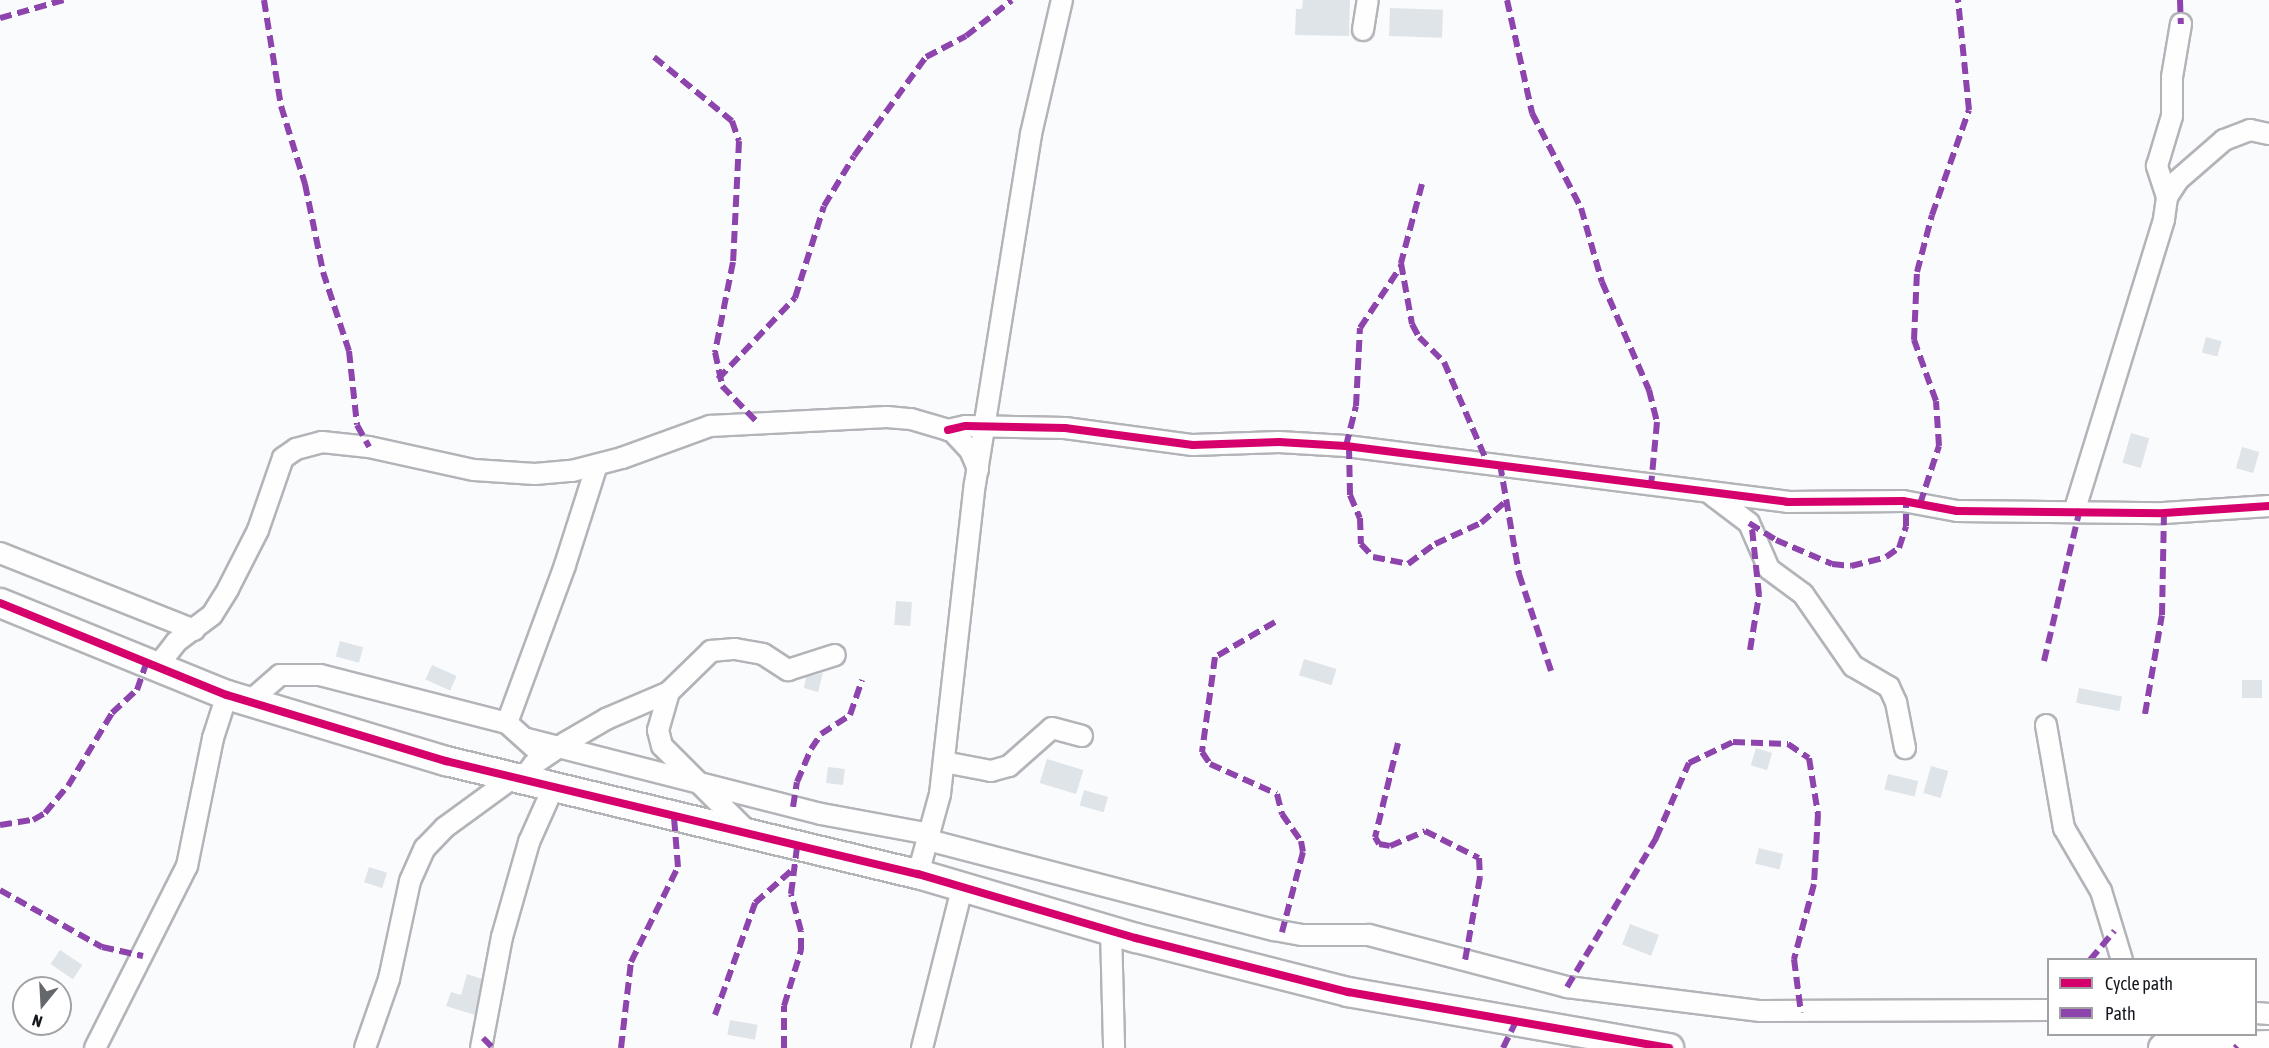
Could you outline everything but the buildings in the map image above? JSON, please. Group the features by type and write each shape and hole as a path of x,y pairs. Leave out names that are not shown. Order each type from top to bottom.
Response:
{"street":[{"path":"918,874 929,837 944,762 978,469 1031,134 1062,0"},
{"path":"1363,30 1368,0"},
{"path":"2167,197 2157,166 2173,112 2172,77 2181,24"},
{"path":"2075,509 2155,251 2167,197 2178,180 2224,140 2250,130 2269,134"},
{"path":"156,668 176,642 212,615 258,530 274,477 283,458 296,449 334,442 474,470 535,474 597,465 710,426 887,417 911,419 948,430 963,440 978,469"},
{"path":"948,430 986,426 1065,428 1193,445 1280,442 1346,446 1494,463 1711,495 1787,502 1902,501 1957,511 2075,509 2164,513 2269,506"},
{"path":"507,723 565,565 597,465"},
{"path":"1711,495 1749,523 1769,569 1803,594 1853,666 1889,687 1896,702 1905,748"},
{"path":"0,553 194,630"},
{"path":"0,603 156,668 238,698 446,761 963,885 1112,930 1348,992 1669,1048"},
{"path":"365,1048 389,979 410,881 425,848 444,828 519,778 550,753 606,719 669,692 711,651 720,648 763,654 788,670 835,655"},
{"path":"95,1048 187,866 213,738 238,698 280,675 320,675 507,723 550,753 693,781 821,814 929,837 1274,930 1303,935 1369,934 1567,987 1741,1011 1815,1014 2047,1010"},
{"path":"669,692 658,730 662,746 693,781 750,835"},
{"path":"2046,725 2064,828 2101,891 2121,958"},
{"path":"944,762 991,771 1009,766 1052,728 1082,736"},
{"path":"481,1048 502,937 529,842 553,788"},
{"path":"922,1048 963,885"},
{"path":"1112,930 1114,1048"},
{"path":"2163,1048 2269,1045"}],"marked path":[{"path":"0,18 64,0"},
{"path":"264,0 281,106 305,184 323,272 349,351 357,425 369,447"},
{"path":"718,379 795,298 824,206 854,156 926,57 966,36 1012,0"},
{"path":"1507,0 1532,113 1581,208 1602,282 1649,390 1657,422 1651,486"},
{"path":"1920,504 1939,446 1936,401 1914,340 1917,272 1932,215 1969,110 1958,0"},
{"path":"2180,0 2181,24"},
{"path":"654,57 732,121 739,141 733,262 715,352 722,386 756,421"},
{"path":"1422,184 1401,263 1412,324 1419,337 1444,362 1487,462"},
{"path":"1346,446 1356,406 1360,328 1401,266"},
{"path":"1349,447 1350,495 1360,518 1361,544 1373,557 1408,564 1435,544 1481,523 1506,501"},
{"path":"1500,464 1519,574 1552,674"},
{"path":"1749,523 1776,540 1832,564 1851,566 1886,557 1899,548 1906,526 1906,501"},
{"path":"2044,661 2080,509"},
{"path":"2145,714 2162,615 2164,513"},
{"path":"1750,650 1759,595 1752,528"},
{"path":"1275,622 1215,657 1202,752 1210,764 1277,794 1282,814 1301,841 1303,852 1282,932"},
{"path":"0,825 33,820 45,813 68,786 112,713 137,690 146,664"},
{"path":"793,807 797,782 811,749 821,734 850,715 862,680"},
{"path":"1567,987 1656,838 1689,763 1733,742 1788,744 1809,758 1818,814 1814,884 1794,959 1801,1013"},
{"path":"1398,743 1375,837 1379,844 1390,846 1425,831 1479,858 1480,877 1465,960"},
{"path":"621,1048 631,962 678,867 674,817"},
{"path":"784,1048 784,1006 801,950 801,931 791,894 797,847"},
{"path":"715,1015 755,903 792,870"},
{"path":"0,890 102,947 143,956"},
{"path":"2092,958 2114,931"},
{"path":"1503,1048 1517,1019"},
{"path":"483,1038 493,1048"}],"cycle path":[{"path":"948,430 966,426 1065,428 1193,445 1279,442 1346,446 1787,502 1903,501 1957,511 2164,513 2269,506"},
{"path":"0,603 227,695 446,761 918,874 1136,938 1348,992 1669,1048"}]}
